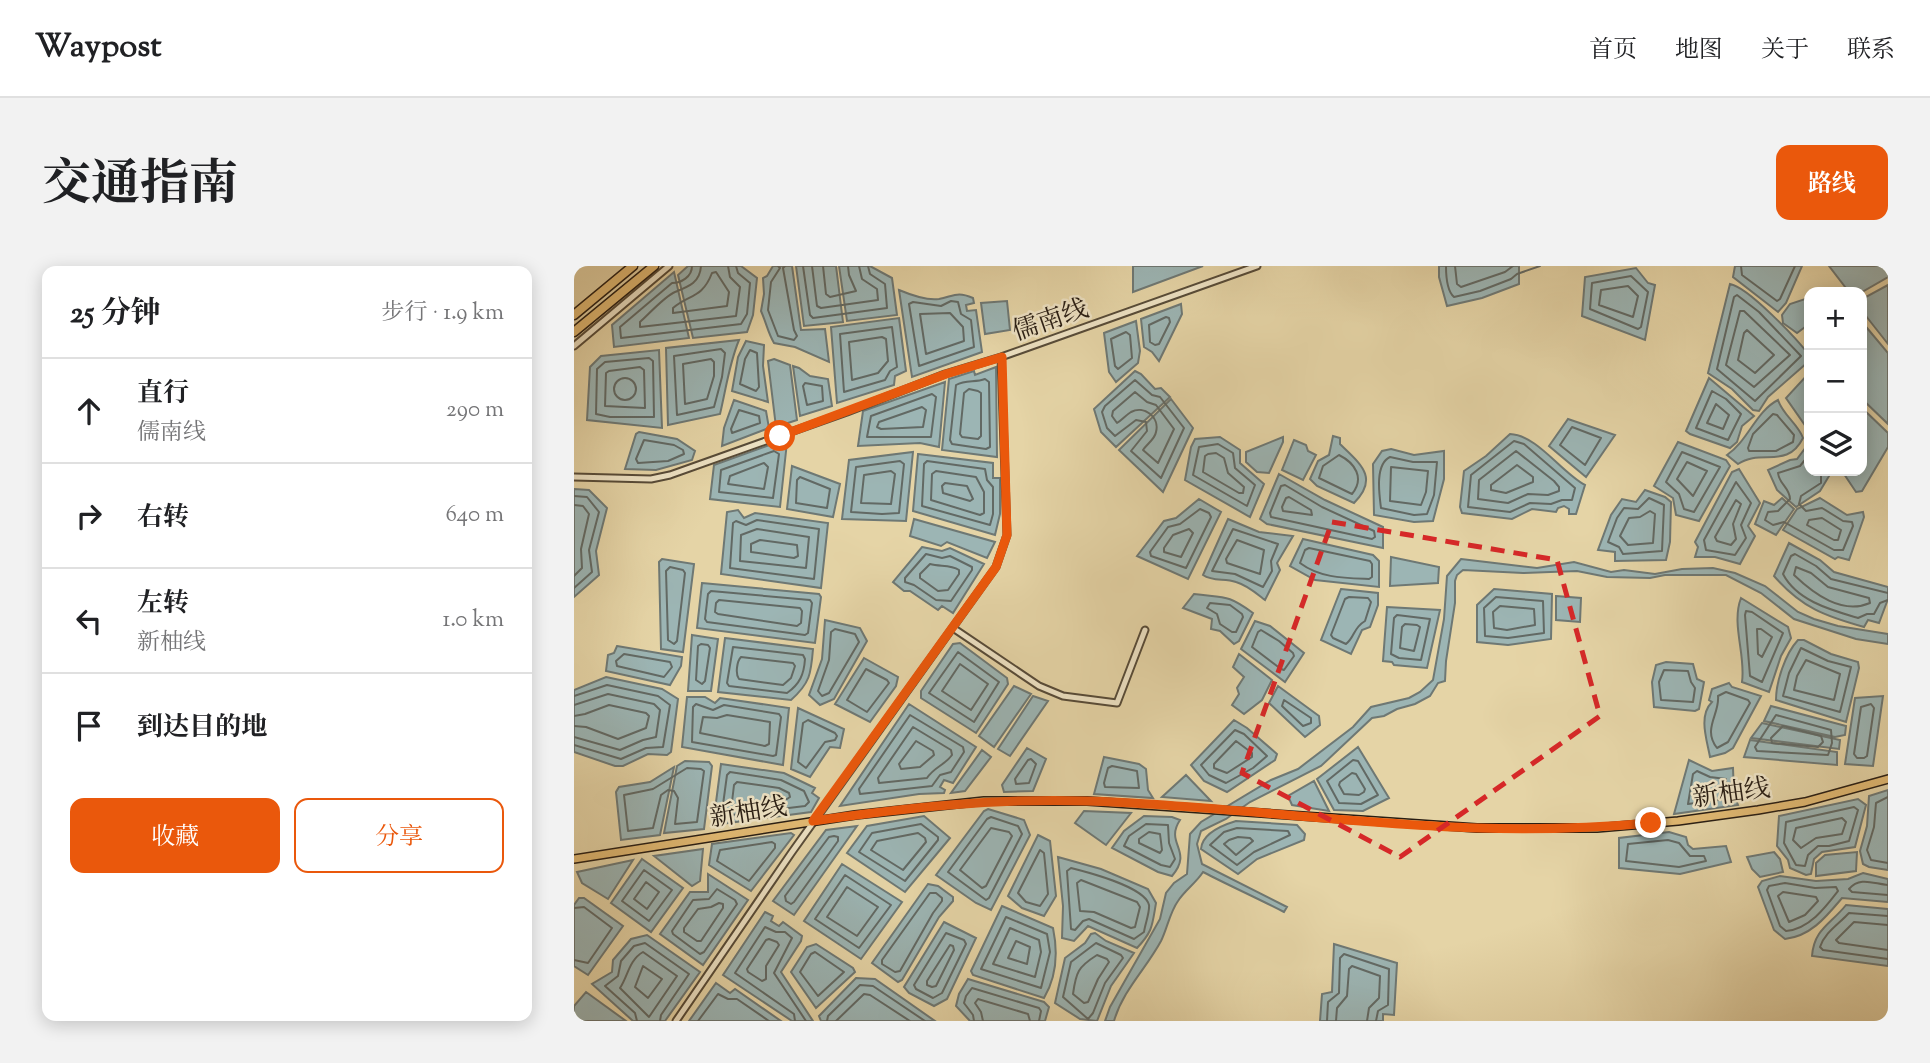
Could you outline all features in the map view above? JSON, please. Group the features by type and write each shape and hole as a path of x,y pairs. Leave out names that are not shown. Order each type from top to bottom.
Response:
{"highway":[{"path":"574,315 633,266"},
{"path":"574,332 654,266"}],"main road":[{"name":"新柚线","path":"574,859 813,821 984,801 1087,801 1477,828 1597,828 1758,810 1805,802 1888,779"}],"street":[{"path":"574,346 668,266"},
{"path":"1230,266 1233,275"},
{"name":"儒南线","path":"574,477 651,479 670,475 946,374 1002,357 1257,266"},
{"path":"676,1021 813,821 996,567 1007,535 1002,357"},
{"path":"953,628 1039,686 1063,696 1117,704 1145,630"}],"highlighted area":[{"path":"1332,522 1557,560 1600,716 1400,857 1242,773"}],"water":[{"path":"688,266 741,266 757,278 753,315 747,332 693,338 678,275"},
{"path":"773,266 792,266 801,330 825,329 829,362 795,347 774,343 761,311 763,278"},
{"path":"796,266 836,266 843,322 804,326"},
{"path":"839,266 870,266 892,278 897,315 847,321"},
{"path":"1133,266 1203,266 1133,292"},
{"path":"1439,266 1519,266 1519,284 1482,298 1447,306 1439,277"},
{"path":"1735,266 1802,266 1786,303 1778,312 1733,277"},
{"path":"1829,266 1888,266 1888,277 1867,289 1867,287 1845,287"},
{"path":"1636,268 1648,283 1655,285 1645,340 1582,316 1585,277"},
{"path":"674,272 689,338 614,347 612,325"},
{"path":"1730,284 1760,304 1804,349 1804,366 1768,397 1759,411 1753,410 1732,389 1708,373"},
{"path":"1888,285 1888,344 1867,317 1867,296"},
{"path":"899,290 929,299 959,294 973,298 974,303 966,305 967,311 976,310 982,352 912,377"},
{"path":"1804,299 1804,328 1797,333 1783,323 1782,315 1790,304"},
{"path":"1007,301 1010,330 985,334 981,303"},
{"path":"1181,304 1182,314 1159,361 1144,347 1141,319"},
{"path":"899,318 906,371 895,376 894,385 837,403 831,327"},
{"path":"1136,321 1140,351 1138,363 1116,382 1109,372 1104,333"},
{"path":"1867,328 1888,353 1888,424 1867,404"},
{"path":"739,340 720,414 668,425 666,348"},
{"path":"746,341 764,345 763,366 768,402 732,391 738,357"},
{"path":"659,350 662,428 587,420 590,367 601,356"},
{"path":"774,359 790,365 797,420 776,427 768,361"},
{"path":"793,366 810,376 828,379 832,406 800,416"},
{"path":"996,367 997,457 942,450 949,379 974,371 975,375"},
{"path":"1135,371 1155,389 1161,388 1170,397 1116,447 1101,432 1094,409"},
{"path":"1709,378 1754,416 1742,426 1737,442 1730,448 1686,431"},
{"path":"1804,378 1804,424 1786,398"},
{"path":"945,382 939,447 920,443 858,446 863,411"},
{"path":"1171,399 1193,428 1163,492 1119,450"},
{"path":"734,400 766,411 769,428 722,446 724,428"},
{"path":"1778,400 1803,438 1797,448 1781,456 1756,458 1738,464 1727,455 1741,442 1764,411"},
{"path":"1867,413 1888,433 1888,447 1862,491 1856,492 1845,476 1867,476"},
{"path":"1568,419 1615,435 1586,477 1549,446"},
{"path":"639,432 677,439 695,451 692,460 656,470 625,469"},
{"path":"1510,434 1520,436 1539,447 1585,485 1576,514 1569,514 1569,509 1564,506 1556,512 1532,509 1512,519 1462,513 1460,507 1464,471 1486,456"},
{"path":"1333,436 1340,438 1340,444 1364,471 1365,485 1362,494 1354,503 1317,486 1310,479 1318,461 1329,455"},
{"path":"1220,437 1240,450 1240,463 1264,484 1250,517 1185,480 1195,439"},
{"path":"1283,437 1269,473 1257,472 1246,462 1246,452"},
{"path":"1294,440 1306,445 1308,451 1316,455 1303,480 1282,470"},
{"path":"787,442 780,507 710,499 714,465 775,443"},
{"path":"1678,442 1726,460 1730,466 1699,521 1676,515 1673,498 1654,486"},
{"path":"1391,449 1414,455 1444,451 1444,479 1433,521 1414,522 1374,515 1373,464 1382,451"},
{"path":"1804,450 1804,476 1829,476 1820,491 1796,507 1777,490 1768,470 1797,459"},
{"path":"913,452 906,521 842,519 849,460"},
{"path":"918,454 993,463 993,478 1000,478 1000,514 995,535 913,511"},
{"path":"792,466 840,484 833,517 787,509"},
{"path":"1739,469 1760,503 1748,526 1755,536 1740,564 1715,557 1695,557 1698,547 1695,542 1732,472"},
{"path":"1279,474 1325,500 1383,527 1383,548 1267,524 1260,519"},
{"path":"574,489 589,490 607,508 596,551 599,575 574,597"},
{"path":"1645,490 1671,502 1670,542 1666,560 1615,561 1615,552 1598,550 1611,515 1622,499 1636,502"},
{"path":"1782,498 1794,509 1776,535 1755,524 1764,501 1774,505"},
{"path":"1820,498 1847,515 1863,512 1864,517 1849,560 1838,557 1835,559 1783,530 1797,509"},
{"path":"1199,499 1221,512 1188,579 1137,556 1164,521 1176,518"},
{"path":"738,510 744,518 755,513 828,523 821,588 721,574 727,512"},
{"path":"914,519 995,542 987,558 947,542 941,546 910,536"},
{"path":"1228,519 1259,532 1293,536 1277,563 1280,570 1265,600 1240,583 1203,575"},
{"path":"1303,539 1373,555 1379,561 1379,587 1315,580 1290,566"},
{"path":"1789,543 1820,560 1834,572 1888,587 1888,599 1879,623 1868,620 1864,627 1850,623 1815,609 1794,596 1774,576"},
{"path":"922,547 942,551 950,548 984,564 953,613 942,606 938,610 893,582"},
{"path":"1391,557 1439,567 1438,583 1390,586"},
{"path":"662,559 694,564 683,652 661,649 659,562"},
{"path":"1461,559 1537,568 1574,562 1611,572 1624,570 1655,574 1682,569 1713,568 1735,573 1765,586 1798,612 1814,619 1888,634 1888,644 1856,639 1794,619 1761,593 1726,575 1665,575 1650,578 1607,577 1577,571 1523,573 1463,570 1455,581 1455,603 1445,681 1438,683 1430,696 1384,716 1372,718 1321,766 1250,802 1226,819 1201,831 1197,844 1202,864 1287,907 1284,912 1203,872 1175,905 1161,941 1123,999 1114,1021 1105,1021 1110,1007 1160,919 1166,893 1187,874 1190,834 1201,822 1271,780 1298,769 1353,727 1371,707 1409,698 1433,680 1444,619 1447,576"},
{"path":"702,583 819,594 821,597 815,643 697,628"},
{"path":"1341,589 1378,593 1378,605 1370,627 1362,630 1351,654 1321,640"},
{"path":"1494,589 1552,594 1551,639 1508,645 1477,642 1477,605"},
{"path":"1194,594 1231,600 1253,613 1239,641 1234,644 1220,631 1211,629 1212,619 1183,608"},
{"path":"1556,596 1581,598 1580,622 1556,620"},
{"path":"1741,598 1788,627 1791,638 1781,656 1769,692 1742,682 1738,629"},
{"path":"1387,607 1440,610 1427,668 1394,665 1392,662 1383,661"},
{"path":"825,620 860,628 867,641 834,699 820,705 809,695 822,659"},
{"path":"1255,621 1270,626 1304,653 1285,682 1241,649"},
{"path":"692,635 718,639 711,691 688,691"},
{"path":"725,638 813,649 806,683 791,700 718,692"},
{"path":"1798,640 1858,662 1859,668 1846,722 1776,700 1782,668"},
{"path":"960,643 1007,678 1008,684 976,733 921,698 921,691 953,644"},
{"path":"617,646 682,657 681,666 670,685 606,671 608,655 614,653"},
{"path":"1239,654 1272,680 1262,700 1244,714 1232,705 1239,694 1237,688 1244,677 1233,667"},
{"path":"864,658 898,677 896,686 870,722 835,704"},
{"path":"1666,662 1693,664 1697,679 1704,682 1699,709 1695,711 1654,707 1652,682 1656,665"},
{"path":"606,677 662,689 678,699 671,752 667,755 648,754 623,766 615,766 574,752 574,690"},
{"path":"1729,683 1732,687 1761,696 1733,748 1710,757 1705,714 1712,702 1709,700 1712,689"},
{"path":"1014,686 1031,694 994,747 979,736"},
{"path":"1278,686 1319,716 1320,725 1305,737 1269,703"},
{"path":"1033,696 1048,701 1010,756 998,749"},
{"path":"1883,696 1873,766 1845,764 1855,698"},
{"path":"687,697 705,697 715,703 720,698 789,708 783,765 682,747"},
{"path":"909,704 976,747 953,783 944,780 940,787 945,790 944,793 919,794 840,806"},
{"path":"1771,706 1846,726 1845,735 1835,737 1764,721"},
{"path":"798,708 844,729 840,748 830,747 810,777 791,769"},
{"path":"1234,720 1277,754 1275,760 1227,792 1204,781 1191,765"},
{"path":"1762,723 1840,740 1839,749 1751,738"},
{"path":"1750,740 1837,752 1837,765 1744,757"},
{"path":"1358,747 1389,798 1363,811 1334,810 1317,779"},
{"path":"1027,748 1046,759 1033,791 1004,792 1002,785"},
{"path":"982,750 991,757 965,791 951,793"},
{"path":"1104,757 1139,764 1146,769 1148,790 1153,798 1094,794"},
{"path":"1689,760 1712,771 1733,768 1734,795 1738,805 1674,814"},
{"path":"685,761 709,762 712,766 704,829 664,833 677,766"},
{"path":"721,764 784,773 815,788 812,793 819,798 811,812 713,825"},
{"path":"674,767 660,835 621,840 616,792 619,787 650,782"},
{"path":"1186,775 1211,801 1162,797"},
{"path":"1314,781 1329,811 1292,805 1288,796"},
{"path":"1888,790 1888,870 1863,864 1860,851 1867,826 1869,796"},
{"path":"1858,799 1866,805 1855,847 1822,852 1814,859 1811,874 1806,875 1790,868 1788,860 1777,846 1779,816"},
{"path":"988,809 1024,820 1030,835 991,910 976,903 936,875"},
{"path":"1084,811 1131,813 1106,845 1075,823"},
{"path":"924,816 950,838 905,892 847,853 867,826"},
{"path":"1144,816 1180,820 1175,835 1180,860 1172,876 1158,872 1112,848 1124,831"},
{"path":"1236,821 1297,825 1305,834 1304,840 1257,859 1238,874 1201,849 1209,834"},
{"path":"857,826 794,915 773,901 826,830"},
{"path":"1669,832 1686,837 1688,845 1693,849 1726,846 1731,862 1680,874 1619,868 1619,838"},
{"path":"791,833 794,835 751,891 709,865 712,844"},
{"path":"1038,835 1050,841 1056,896 1044,916 1022,908 1008,896"},
{"path":"703,849 700,881 692,886 654,856"},
{"path":"1774,852 1780,859 1783,872 1760,877 1752,869 1747,857"},
{"path":"1857,852 1856,871 1816,876 1816,863 1825,855"},
{"path":"1058,857 1101,869 1148,889 1156,903 1154,917 1149,932 1137,948 1088,926 1074,941 1062,938 1063,906"},
{"path":"642,859 683,888 651,932 611,903"},
{"path":"633,860 608,899 582,883 577,872"},
{"path":"842,864 902,902 861,959 804,921"},
{"path":"1863,873 1888,879 1888,902 1842,898 1824,919 1810,930 1785,939 1774,930 1758,887 1762,881 1780,876 1816,881 1848,879"},
{"path":"708,874 748,900 703,965 660,934 690,892 708,892"},
{"path":"928,884 938,886 953,897 953,901 939,917 902,980 898,982 872,963"},
{"path":"579,898 584,898 623,926 588,975 574,966 574,905"},
{"path":"1846,905 1888,909 1888,966 1812,956 1820,933"},
{"path":"1002,906 1053,928 1055,964 1052,981 1044,998 973,975 971,971"},
{"path":"765,912 773,916 771,921 779,926 783,922 802,936 781,972 813,1021 792,1021 723,975"},
{"path":"944,922 976,938 947,999 934,1006 909,993 904,987"},
{"path":"1095,933 1134,953 1111,986 1097,1021 1080,1019 1055,1003 1065,958"},
{"path":"647,935 700,972 665,1021 633,1021 592,984 612,972 613,960 631,939"},
{"path":"816,944 855,972 816,1008 791,972 807,947"},
{"path":"1334,944 1397,963 1394,1015 1383,1014 1383,1021 1320,1021 1322,994 1332,992"},
{"path":"856,978 875,979 935,1021 821,1021 819,1016"},
{"path":"968,979 1044,1002 1049,1007 1045,1021 970,1021 956,1006 959,994"},
{"path":"716,983 730,993 735,989 781,1021 689,1021"},
{"path":"586,992 626,1021 574,1021 574,1006"}],"route":[{"path":"780,436 946,374 1002,357 1007,535 996,567 813,821 984,801 1087,801 1477,828 1597,828 1651,823"}]}
